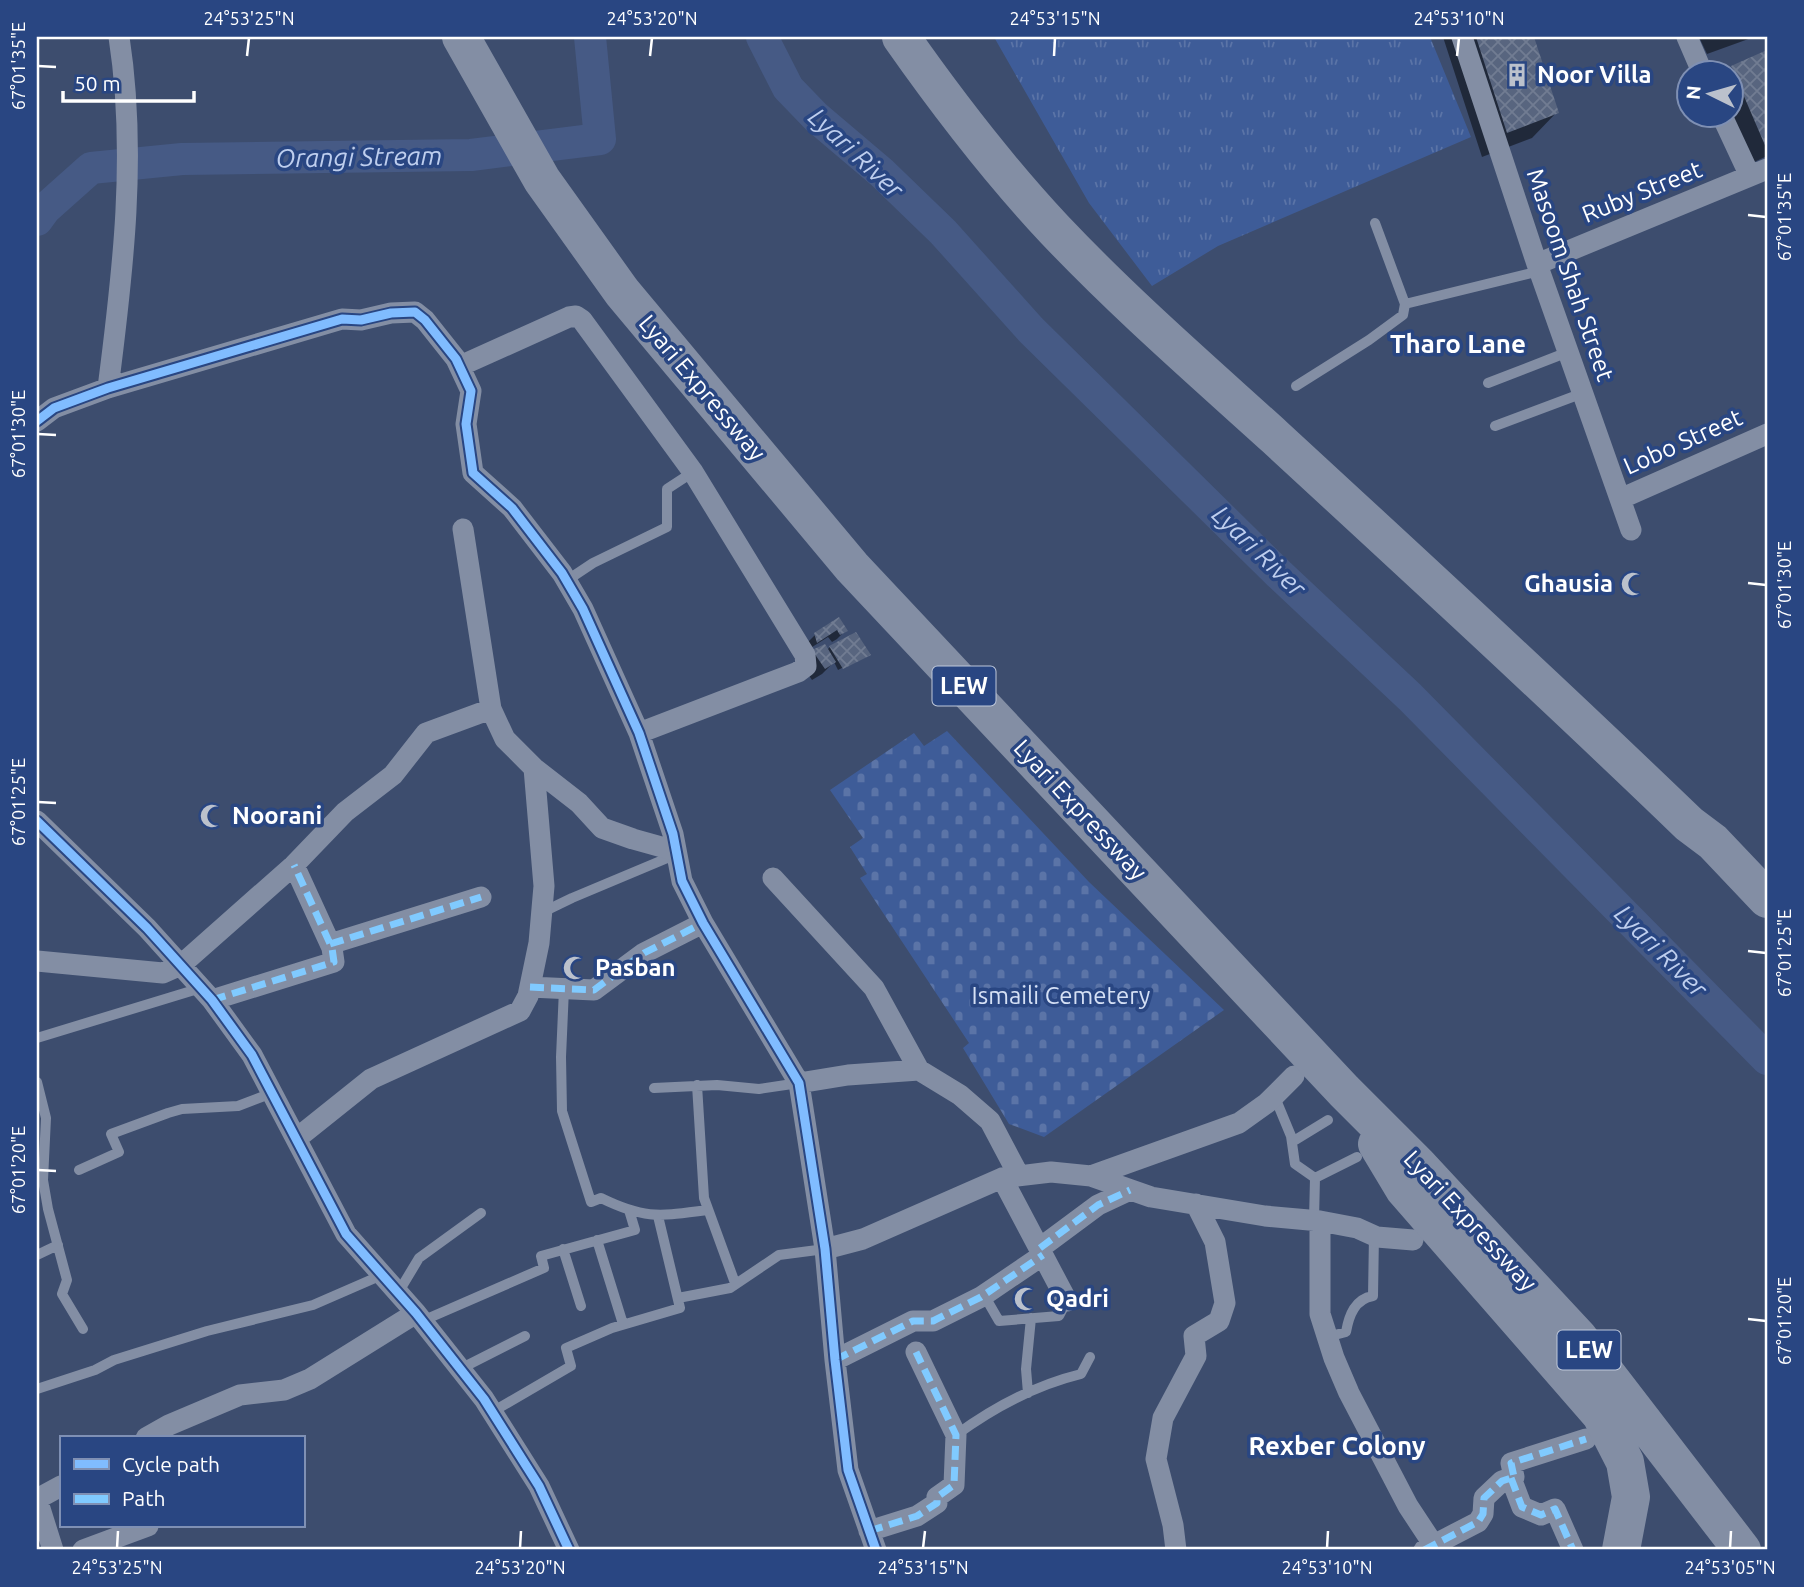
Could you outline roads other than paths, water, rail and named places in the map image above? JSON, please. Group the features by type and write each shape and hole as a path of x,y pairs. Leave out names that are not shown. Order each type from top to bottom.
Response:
{"highway":[{"name":"Lyari Expressway","path":"460,37 542,180 622,292 852,567 1336,1105 1418,1165 1579,1338 1742,1550"},
{"path":"901,37 967,128 1006,175 1098,273 1186,359 1443,592 1689,824 1767,888"},
{"path":"1713,842 1767,899"},
{"name":"LEW","path":"1336,1105 1404,1189 1601,1415 1625,1462 1631,1497 1621,1550"}],"street":[{"path":"108,388 120,295 125,208 127,113 119,37"},
{"name":"Masoom Shah Street","path":"1462,37 1631,530"},
{"path":"1687,37 1697,60"},
{"path":"1732,130 1758,172"},
{"name":"Ruby Street","path":"1539,267 1758,172"},
{"path":"37,421 54,408 108,388 342,319 361,320 391,313 415,312 425,320 456,359 471,391 466,424 473,472 512,508 566,581 583,609 639,733 673,834 682,881 703,923 799,1083 825,1249 849,1470 872,1541 937,1503 937,1497 954,1485 956,1435 915,1352"},
{"path":"460,366 569,317 576,316 582,320 693,472 805,655 806,666 787,676 639,733"},
{"name":"Lobo Street","path":"1620,499 1767,434"},
{"path":"463,529 491,709 505,739 534,768 579,803 602,828 677,852"},
{"path":"37,961 163,973 181,965 294,865 345,811 393,775 426,733 491,709"},
{"path":"296,1139 371,1079 520,1011 528,996 539,943 544,886 534,768"},
{"path":"38,824 181,965 207,994 252,1055 345,1234 419,1317 492,1412 539,1486 569,1550"},
{"path":"207,994 334,962 330,944 294,865"},
{"path":"773,878 874,988 919,1070 960,1095 990,1121 1041,1252 1068,1301"},
{"path":"330,944 481,897"},
{"path":"530,987 594,990 644,953 703,923"},
{"path":"799,1083 849,1075 919,1070"},
{"path":"1091,1176 1239,1123 1275,1096 1294,1076"},
{"path":"825,1249 863,1238 1010,1176 1051,1172 1091,1176 1151,1197 1265,1216 1317,1220 1357,1228 1374,1235 1413,1240"},
{"path":"835,1360 914,1321 933,1321 984,1295 1098,1205 1130,1190"},
{"path":"1177,1550 1156,1459 1163,1418 1196,1356 1194,1336 1219,1321 1225,1303 1215,1242 1196,1204"},
{"path":"1317,1220 1320,1314 1327,1337 1349,1393 1432,1549 1478,1522 1483,1514 1484,1498 1502,1481 1514,1477 1511,1463 1586,1439"},
{"path":"150,1436 240,1395 284,1390 310,1379 419,1317"},
{"path":"1511,1478 1522,1507 1541,1515 1555,1509 1573,1550"},
{"path":"53,1550 37,1499 60,1487"},
{"path":"83,1550 143,1528"}],"lane":[{"path":"1296,386 1403,315 1405,304 1376,223"},
{"path":"1405,304 1539,267"},
{"path":"1488,383 1568,352"},
{"path":"1495,426 1583,393"},
{"path":"566,581 593,563 667,527 667,489 693,472"},
{"path":"541,914 677,852"},
{"path":"564,989 562,1111 591,1202 601,1198 644,1215 658,1216 708,1210"},
{"path":"37,1038 207,994"},
{"path":"37,1082 46,1118 43,1180 67,1280 62,1294 83,1329"},
{"path":"654,1088 696,1086 759,1089 799,1083"},
{"path":"696,1086 705,1198 735,1283"},
{"path":"79,1170 119,1152 111,1134 182,1109 238,1106 272,1093"},
{"path":"1275,1096 1292,1142 1295,1164 1315,1178"},
{"path":"1292,1142 1336,1105"},
{"path":"1315,1178 1357,1157"},
{"path":"1315,1178 1317,1220"},
{"path":"419,1317 544,1268 541,1256 635,1230 629,1210"},
{"path":"398,1293 419,1258 481,1213"},
{"path":"492,1412 571,1366 566,1348 623,1324 680,1308 658,1216"},
{"path":"1327,1337 1346,1332 1349,1314 1364,1298 1373,1296 1374,1235"},
{"path":"597,1240 623,1324"},
{"path":"37,1255 58,1245"},
{"path":"678,1298 730,1288 779,1255 825,1249"},
{"path":"563,1250 581,1306"},
{"path":"37,1389 96,1370 114,1360 207,1331 313,1305 382,1275"},
{"path":"984,1295 999,1321 1059,1315 1068,1301"},
{"path":"1028,1393 1026,1369 1031,1318"},
{"path":"460,1369 525,1336"},
{"path":"956,1435 987,1412 1057,1380 1081,1374 1090,1357"}],"waterway":[{"name":"Orangi Stream","path":"37,220 45,209 91,168 182,159 471,155 600,139 590,37"},
{"name":"Lyari River","path":"762,37 788,88 816,117 882,173 943,232 1031,330 1279,574 1410,697 1767,1059"}],"place":[{"name":"Noor Villa","path":"1517,75"},
{"name":"Ghausia","path":"1633,584"},
{"name":"Noorani","path":"212,816"},
{"name":"Pasban","path":"575,968"},
{"name":"Qadri","path":"1026,1299"}],"district":[{"name":"Tharo Lane","path":"1458,344"},
{"name":"Rexber Colony","path":"1337,1446"}],"park label":[{"name":"Ismaili Cemetery","path":"1061,996"}]}
